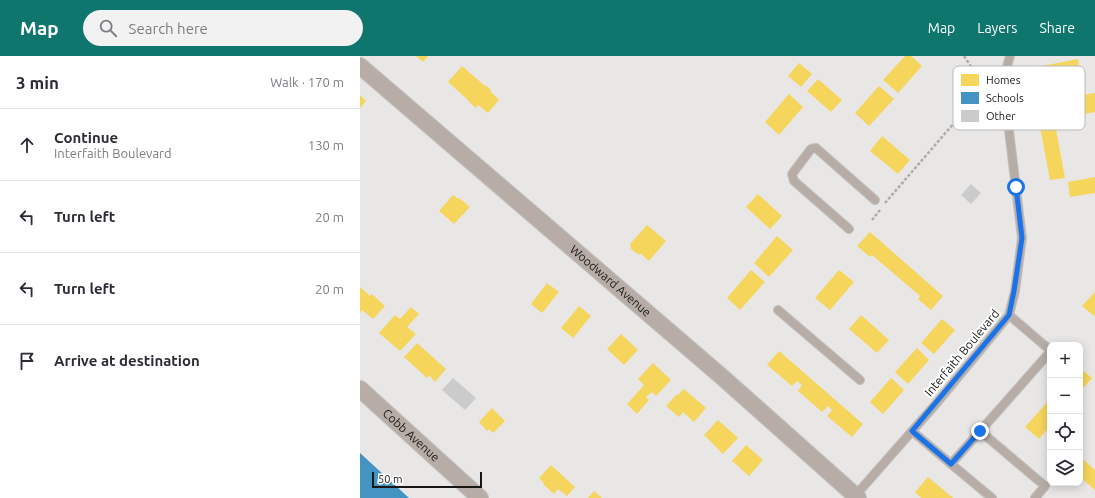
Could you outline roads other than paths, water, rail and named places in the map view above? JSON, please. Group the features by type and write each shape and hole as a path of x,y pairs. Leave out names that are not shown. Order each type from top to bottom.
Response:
{"street":[{"name":"Woodward Avenue","path":"360,66 721,376 857,497"},
{"name":"Cobb Avenue","path":"360,389 480,498"}],"lane":[{"name":"Interfaith Boulevard","path":"1007,66 1010,56"},
{"name":"Interfaith Boulevard","path":"857,497 1009,315 1022,238 1009,130"},
{"path":"849,229 794,181 792,174 811,149 816,148 875,200"},
{"path":"778,310 860,380"},
{"path":"1009,315 1047,348"},
{"path":"951,464 1047,354"},
{"path":"912,431 992,498"},
{"path":"980,431 1045,486 1035,498"}]}
